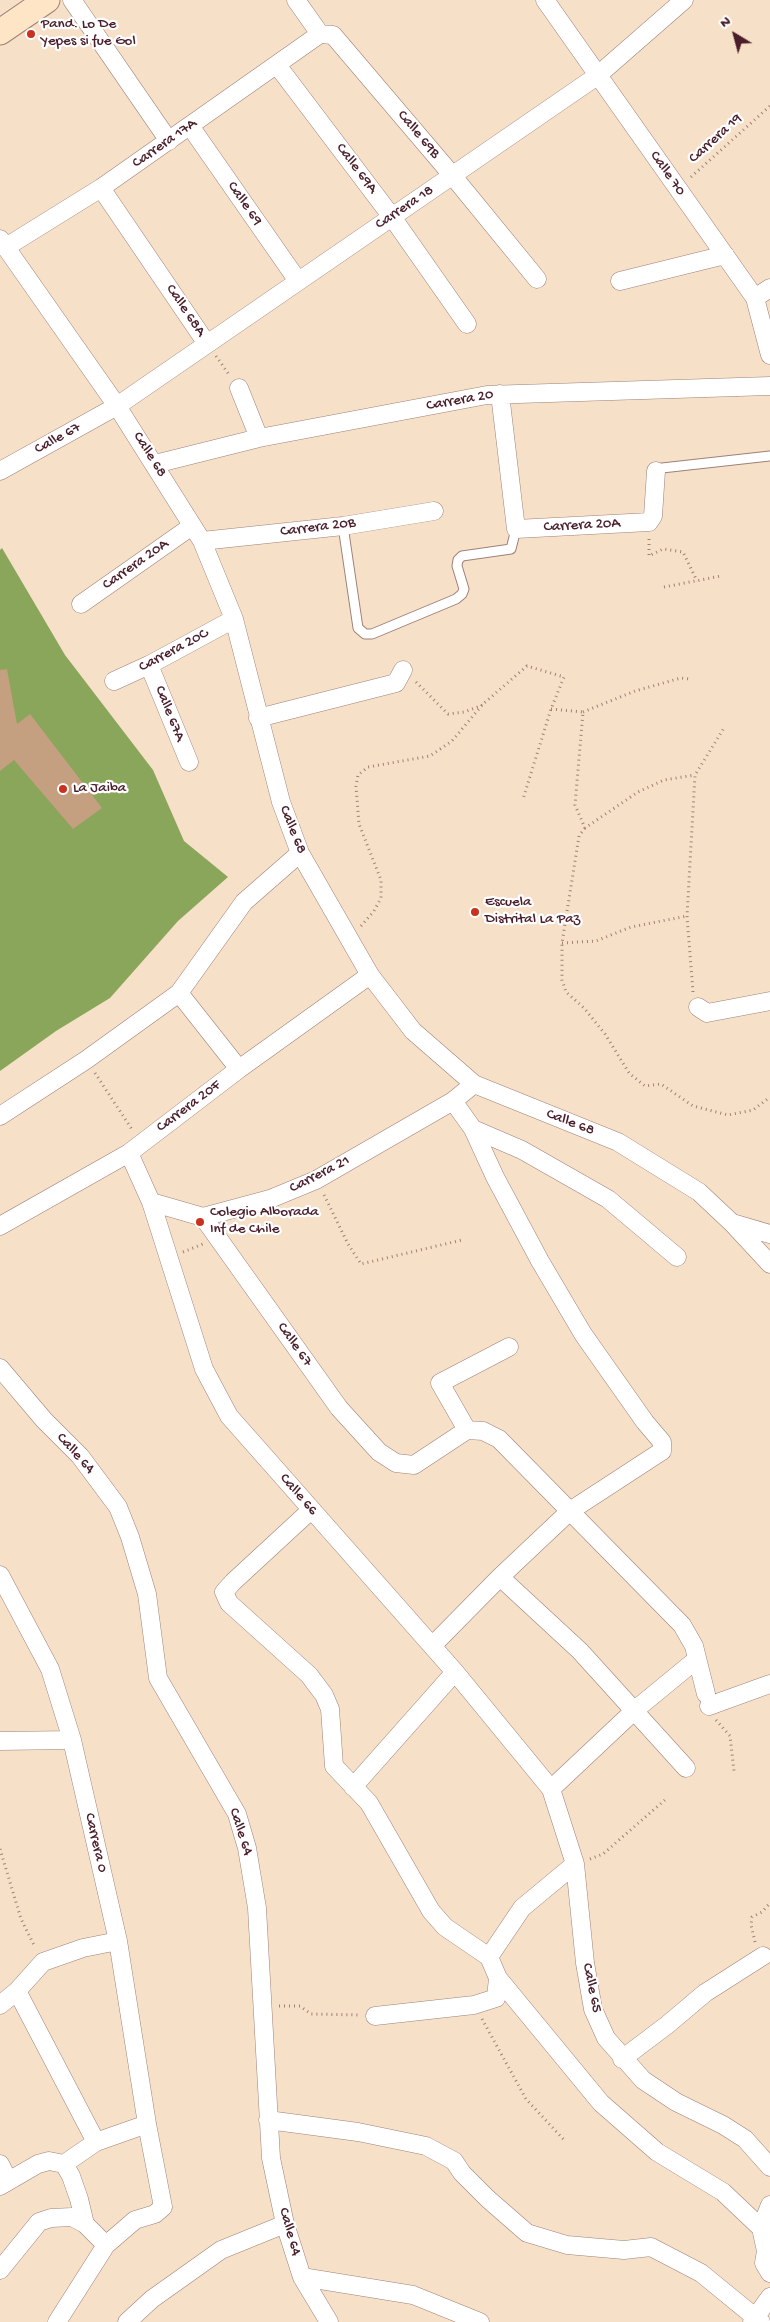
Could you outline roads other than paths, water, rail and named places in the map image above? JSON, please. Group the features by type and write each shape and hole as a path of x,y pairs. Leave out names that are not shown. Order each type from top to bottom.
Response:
{"main road":[{"path":"0,32 46,0"}],"street":[{"path":"72,0 169,141"},
{"name":"Calle 69B","path":"296,0 320,34 333,35 537,280"},
{"name":"Calle 70","path":"545,0 755,298 770,356"},
{"name":"Carrera 18","path":"117,406 598,76 684,0"},
{"name":"Carrera 17A","path":"3,243 102,188 320,34"},
{"name":"Calle 69A","path":"277,65 392,217 467,324"},
{"name":"Calle 69","path":"190,126 298,281"},
{"name":"Calle 68A","path":"102,188 207,344"},
{"name":"Calle 68","path":"3,243 117,406 202,541 234,619 281,802 300,854 370,975 413,1031 474,1084 618,1142 699,1192 732,1223 770,1264"},
{"path":"620,281 725,255"},
{"path":"755,298 770,288"},
{"name":"Carrera 20","path":"155,464 259,438 500,394 770,386"},
{"path":"239,388 259,438"},
{"path":"500,394 516,529"},
{"name":"Calle 67","path":"0,471 117,406"},
{"name":"Carrera 20A","path":"516,529 649,522 653,516 656,471"},
{"name":"Carrera 20B","path":"202,541 343,526 434,511"},
{"name":"Carrera 20A","path":"81,604 192,526"},
{"name":"Carrera 20C","path":"114,681 149,665 234,619"},
{"name":"Calle 67A","path":"149,665 189,762"},
{"path":"258,718 396,684 403,670"},
{"path":"0,1116 86,1060 179,993 244,902 300,854"},
{"name":"Carrera 20F","path":"0,1225 135,1149 239,1069 370,975"},
{"path":"179,993 239,1069"},
{"path":"698,1008 707,1014 770,1001"},
{"name":"Carrera 21","path":"203,1217 270,1198 316,1180 453,1101 474,1084"},
{"path":"432,1646 500,1577 570,1511 662,1451 662,1442 645,1422 583,1334 540,1261 495,1177 473,1129 453,1101"},
{"path":"473,1129 522,1150 608,1199 677,1257"},
{"name":"Calle 66","path":"135,1149 204,1369 229,1416 455,1672 551,1789"},
{"path":"151,1202 203,1217"},
{"name":"Calle 67","path":"203,1217 339,1408 379,1452 396,1463 414,1465 467,1430"},
{"path":"732,1223 770,1234"},
{"path":"509,1347 440,1383 467,1430 483,1431 499,1439 682,1625 694,1646 708,1700 770,1684"},
{"name":"Calle 64","path":"0,1368 44,1420 80,1456 118,1506 130,1537 147,1594 158,1678 237,1814 247,1848 258,1908 271,2158 285,2224 302,2277 329,2322"},
{"path":"311,1510 224,1592 229,1603 309,1675 324,1695 330,1709 334,1766 369,1803 431,1910 445,1927 489,1957 498,1978 601,2103 658,2152 723,2192 761,2228 768,2254 764,2263 770,2273"},
{"name":"Carrera 0","path":"0,1575 50,1670 72,1740 118,1941 147,2124 164,2208 155,2214 135,2220 106,2245"},
{"path":"500,1577 580,1651 686,1768"},
{"path":"551,1789 635,1710 697,1659"},
{"path":"353,1787 455,1672"},
{"path":"0,1741 72,1740"},
{"name":"Calle 65","path":"551,1789 575,1864 585,1963 593,2009 606,2038 643,2080 670,2098 723,2125 745,2139 770,2167"},
{"path":"489,1957 522,1908 575,1864"},
{"path":"0,2005 18,1991 43,1962 83,1948 118,1941"},
{"path":"622,2058 706,1993 763,1956"},
{"path":"375,2016 474,2005 496,1998 498,1978"},
{"path":"18,1991 96,2142"},
{"path":"268,2120 358,2132 426,2146 454,2161 462,2173 488,2199 527,2233 567,2245 624,2250 651,2247 701,2273 756,2320 770,2297"},
{"path":"64,2164 96,2142 147,2124"},
{"path":"3,2177 49,2161 64,2164 72,2176 80,2199 85,2224"},
{"path":"761,2228 770,2205"},
{"path":"0,2270 39,2222 51,2218 72,2217 85,2224 106,2245 57,2322"},
{"path":"127,2322 152,2299 222,2250 285,2224"},
{"path":"302,2277 413,2295 480,2322"}],"lane":[{"path":"656,471 662,468 770,456"},
{"path":"343,526 358,628 365,634 372,634 456,599 462,594 464,589 457,566 458,560 462,556 510,550 516,529"}],"place":[{"name":"Pand. Lo De Yepes si fue Gol","path":"31,34"},
{"name":"La Jaiba","path":"63,789"},
{"name":"Escuela Distrital La Paz","path":"475,912"},
{"name":"Colegio Alborada Inf de Chile","path":"200,1222"}]}
